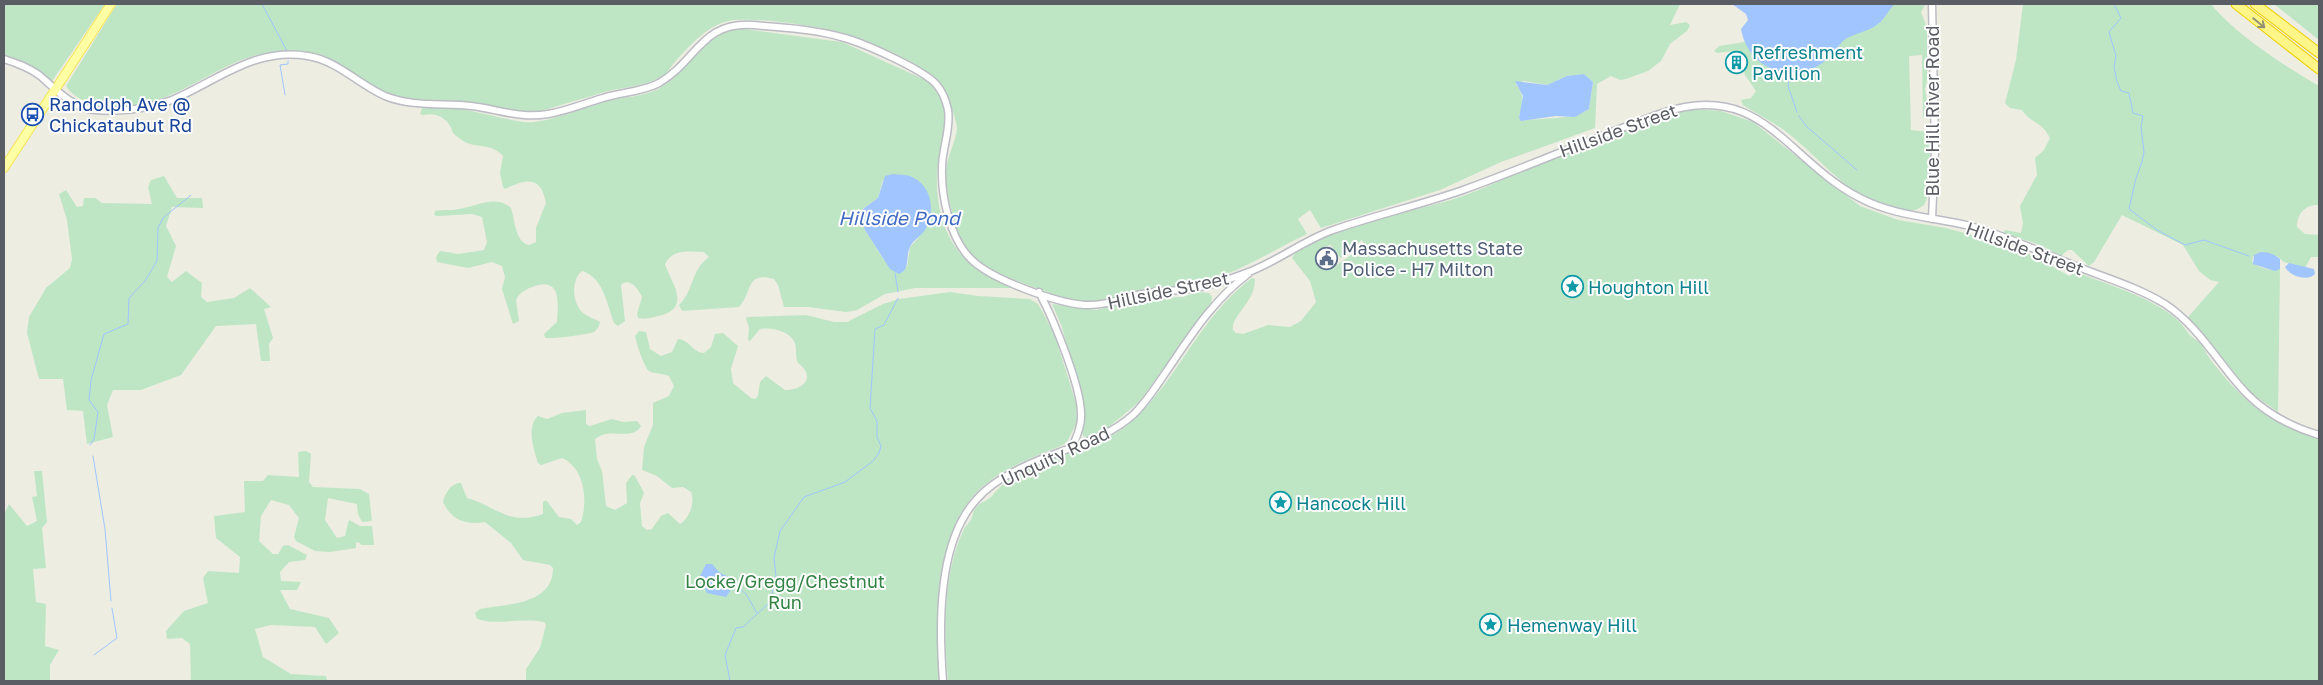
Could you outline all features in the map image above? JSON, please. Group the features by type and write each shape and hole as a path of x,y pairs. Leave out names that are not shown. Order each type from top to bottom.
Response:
{"highway":[{"path":"2236,4 2319,69"},
{"path":"2255,4 2319,53"}],"main road":[{"path":"4,168 111,4"},
{"name":"Blue Hill River Road","path":"1932,4 1935,153 1932,218"},
{"name":"Hillside Street","path":"4,59 30,69 76,105 88,109 142,108 175,98 222,73 246,63 275,57 299,55 328,62 376,91 398,100 476,107 513,115 538,116 656,85 673,73 708,36 726,27 750,25 832,34 856,42 920,73 940,88 946,100 949,119 942,163 942,180 948,215 955,238 966,255 983,270 1000,278 1075,304 1098,305 1148,293 1198,287 1255,269 1328,232 1458,192 1601,134 1667,111 1696,105 1727,107 1755,117 1775,131 1828,177 1852,194 1884,209 1932,218 1996,234 2158,300 2190,324 2246,393 2278,418 2319,435"},
{"name":"Unquity Road","path":"943,681 941,628 944,594 952,549 962,518 979,496 996,483 1036,461 1108,433 1134,413 1209,312 1233,286 1255,269"},
{"path":"1039,292 1056,325 1080,406 1080,425 1072,448"}],"green space":[{"path":"4,4 105,4 48,87 25,69 4,62"},
{"path":"117,4 1680,4 1670,25 1686,22 1690,25 1687,31 1670,44 1661,61 1648,71 1620,80 1611,76 1597,84 1595,128 1501,162 1440,190 1321,228 1310,210 1298,219 1307,234 1245,266 1219,277 1198,283 1139,290 1088,301 1073,300 1056,295 1007,277 997,273 973,256 961,240 957,230 948,193 946,171 957,128 953,110 946,93 939,83 927,73 898,55 865,41 827,29 771,21 734,20 725,22 708,30 686,49 665,74 658,78 645,84 608,91 535,112 507,110 470,102 399,96 373,86 323,57 292,51 273,52 243,59 177,92 152,102 125,106 97,105 74,95 66,86","holes":["1584,74 1593,82 1589,109 1582,113 1565,117 1521,121 1519,117 1522,96 1516,84 1524,81 1547,85 1567,76"]},
{"path":"1895,4 1926,4 1921,12 1927,27 1927,80 1925,89 1929,114 1925,117 1923,117 1922,55 1909,56 1911,130 1928,132 1930,152 1927,198 1924,205 1916,210 1896,209 1861,195 1831,172 1789,134 1743,105 1741,100 1751,98 1756,91 1745,75 1741,57 1732,51 1717,53 1714,51 1719,46 1745,42 1762,62 1772,69 1793,73 1804,71 1828,58 1846,38 1878,24"},
{"path":"2023,4 2211,4 2221,16 2247,38 2319,86 2319,205 2310,206 2303,210 2297,222 2297,227 2305,234 2319,235 2319,257 2311,257 2305,268 2284,262 2277,256 2253,256 2252,261 2264,268 2280,269 2278,412 2250,392 2188,317 2219,282 2210,280 2199,271 2183,245 2122,215 2094,262 2089,266 2072,250 2068,250 2061,256 2038,244 2003,233 2005,230 2021,233 2023,223 2020,206 2037,175 2035,158 2044,150 2050,138 2040,125 2022,110 2010,108 2005,103 2016,60"},
{"path":"2274,4 2319,4 2319,40"},
{"path":"744,29 842,42 923,79 935,88 941,98 945,122 938,161 937,193 940,211 946,228 953,244 976,269 992,279 1010,286 1010,288 915,288 885,294 857,310 846,312 808,307 784,307 778,285 774,279 765,277 754,280 739,307 682,311 679,305 688,293 695,274 709,257 704,252 682,252 672,255 665,264 677,293 676,306 671,311 650,318 638,318 637,314 642,297 631,283 624,283 621,285 625,321 618,326 614,323 600,285 589,274 582,271 578,275 575,285 576,303 584,314 600,322 598,327 594,332 590,333 545,338 544,334 557,322 558,300 554,289 550,286 544,284 535,286 519,295 516,300 519,321 513,324 502,289 505,277 502,266 492,262 468,268 437,262 436,257 440,251 458,254 484,250 487,242 482,217 472,214 438,216 434,215 435,211 456,210 485,202 505,204 511,208 518,235 524,243 529,245 536,242 536,228 546,203 544,194 536,183 519,183 505,189 500,173 503,156 499,152 490,147 467,143 453,133 446,120 438,116 420,114 422,108 447,107 523,122 543,121 599,103 656,90 678,74 705,45 728,32","holes":["883,180 920,236 910,247 907,267 884,260 865,230 863,209 878,198"]},
{"path":"1692,109 1721,111 1753,122 1860,206 1898,220 1946,228 2005,244 2042,260 2069,276 2075,273 2084,275 2154,304 2179,321 2190,335 2201,344 2211,361 2236,390 2259,410 2286,426 2319,439 2319,681 948,681 946,604 948,584 957,547 964,529 971,520 976,508 991,497 1006,482 1023,471 1047,460 1097,443 1131,422 1148,405 1218,311 1234,293 1252,278 1255,279 1254,287 1248,302 1233,324 1233,330 1236,333 1243,334 1268,325 1290,327 1301,321 1316,302 1310,281 1292,258 1301,250 1317,241 1339,232 1468,194 1603,136 1670,114","holes":["1362,240 1365,245 1337,265 1323,247 1331,245 1341,259 1342,255"]},
{"path":"164,176 177,198 202,198 203,208 172,207 166,226 176,246 167,277 172,282 186,271 202,283 201,297 207,302 234,298 250,288 271,307 264,309 273,338 269,344 270,361 261,361 256,324 216,326 181,375 141,390 113,390 107,405 113,437 87,444 83,411 67,410 63,379 39,379 27,333 29,317 46,288 70,268 72,259 67,220 59,194 66,190 77,207 83,206 84,198 95,198 102,203 152,204 148,187 151,180"},
{"name":"Locke/Gregg/Chestnut Run","path":"950,292 978,296 1030,299 1038,304 1054,333 1076,403 1077,422 1067,442 1018,464 995,477 974,495 959,517 948,543 942,570 938,626 939,681 526,681 526,669 540,648 546,625 544,622 526,620 485,621 477,619 475,613 480,609 515,604 537,596 551,580 553,568 550,565 523,560 511,543 485,522 466,522 451,514 443,502 451,486 461,483 467,498 512,517 521,518 543,514 543,502 546,500 559,517 571,519 577,525 581,522 584,505 583,486 580,477 576,469 562,458 541,465 538,463 533,445 532,426 538,416 547,419 562,413 586,410 586,424 590,426 612,419 623,422 637,421 641,426 632,433 607,434 595,439 597,459 602,471 606,506 615,510 627,503 626,483 632,475 635,476 644,493 640,503 642,526 647,530 652,529 661,516 668,513 680,524 691,509 691,492 683,487 672,488 657,476 642,470 644,447 653,425 653,403 669,396 674,386 669,376 651,372 647,369 635,336 639,331 646,332 650,349 661,356 672,352 678,339 685,341 697,351 704,353 711,347 715,334 723,333 738,346 731,369 733,383 751,398 755,399 758,396 760,382 766,376 785,390 802,385 807,378 807,373 797,361 796,346 789,335 775,329 760,329 750,341 748,340 749,327 747,317 806,315 834,322 847,322 883,304 899,299"},
{"path":"1198,292 1209,293 1212,297 1211,304 1139,402 1105,430 1094,436 1084,437 1082,432 1085,416 1083,402 1062,327 1052,304 1096,310 1147,298 1183,297"},
{"path":"306,451 311,454 309,482 313,487 360,489 369,494 372,521 362,522 358,514 357,504 328,498 325,520 337,538 345,536 349,520 360,526 372,526 374,545 361,545 356,542 356,548 330,552 315,551 296,541 294,537 299,518 289,505 271,500 261,516 259,541 273,554 278,554 283,546 288,545 307,555 305,560 289,562 280,572 281,581 301,582 297,590 280,590 290,609 329,618 339,633 326,644 315,627 271,625 255,629 263,657 291,674 326,676 327,681 191,681 190,644 182,638 167,639 166,631 184,611 208,603 203,578 208,571 239,573 240,557 216,538 214,516 245,512 244,481 263,481 268,475 299,477 298,452"},
{"path":"34,471 42,471 47,522 42,528 46,568 33,569 36,602 46,604 45,646 59,650 50,665 50,681 4,681 4,514 9,504 27,526 37,521 32,497 37,496"}],"water":[{"path":"1732,4 1895,4 1883,20 1871,28 1845,39 1824,62 1809,70 1792,73 1775,70 1766,66 1753,55 1746,45 1741,29 1748,20 1746,14"},
{"path":"1584,74 1593,82 1589,109 1575,117 1556,116 1521,121 1519,118 1523,96 1515,81 1547,85 1567,76"},
{"name":"Hillside Pond","path":"893,174 910,176 919,181 928,193 931,208 925,230 911,245 905,269 899,274 890,269 865,230 862,222 863,209 878,198 885,176"},
{"path":"2266,252 2280,259 2280,269 2275,271 2253,264 2254,255"},
{"path":"2289,263 2314,269 2315,274 2308,278 2294,275 2285,267"},
{"path":"706,564 712,564 719,572 732,579 733,587 726,597 707,593 700,576"}],"waterway":[{"path":"262,4 287,51"},
{"path":"2114,4 2121,18 2109,32 2116,56 2114,67 2117,82 2121,91 2129,93 2133,113 2143,116 2141,127 2144,152 2129,209 2157,230 2185,245 2204,240 2249,256"},
{"path":"285,95 280,65 288,64 288,61"},
{"path":"1790,74 1788,86 1797,112"},
{"path":"1799,116 1806,126 1857,170"},
{"path":"90,445 94,439 98,412 89,400 91,380 104,334 128,324 129,298 145,281 157,261 158,228 163,218 191,195"},
{"path":"895,273 898,292"},
{"path":"730,681 725,655 736,628 743,627 770,602 776,577 774,558 780,531 804,497 845,482 873,461 879,453 881,446 877,437 877,421 870,408 875,329 884,325 898,298"},
{"path":"93,456 105,529 111,601"},
{"path":"733,583 746,594 757,613"},
{"path":"94,655 117,638 112,608"}],"place":[{"name":"Refreshment Pavilion","path":"1736,62"},
{"name":"Randolph Ave @ Chickataubut Rd","path":"33,114"},
{"name":"Massachusetts State Police - H7 Milton","path":"1326,258"},
{"name":"Houghton Hill","path":"1572,287"},
{"name":"Hancock Hill","path":"1280,503"},
{"name":"Hemenway Hill","path":"1491,625"}]}
